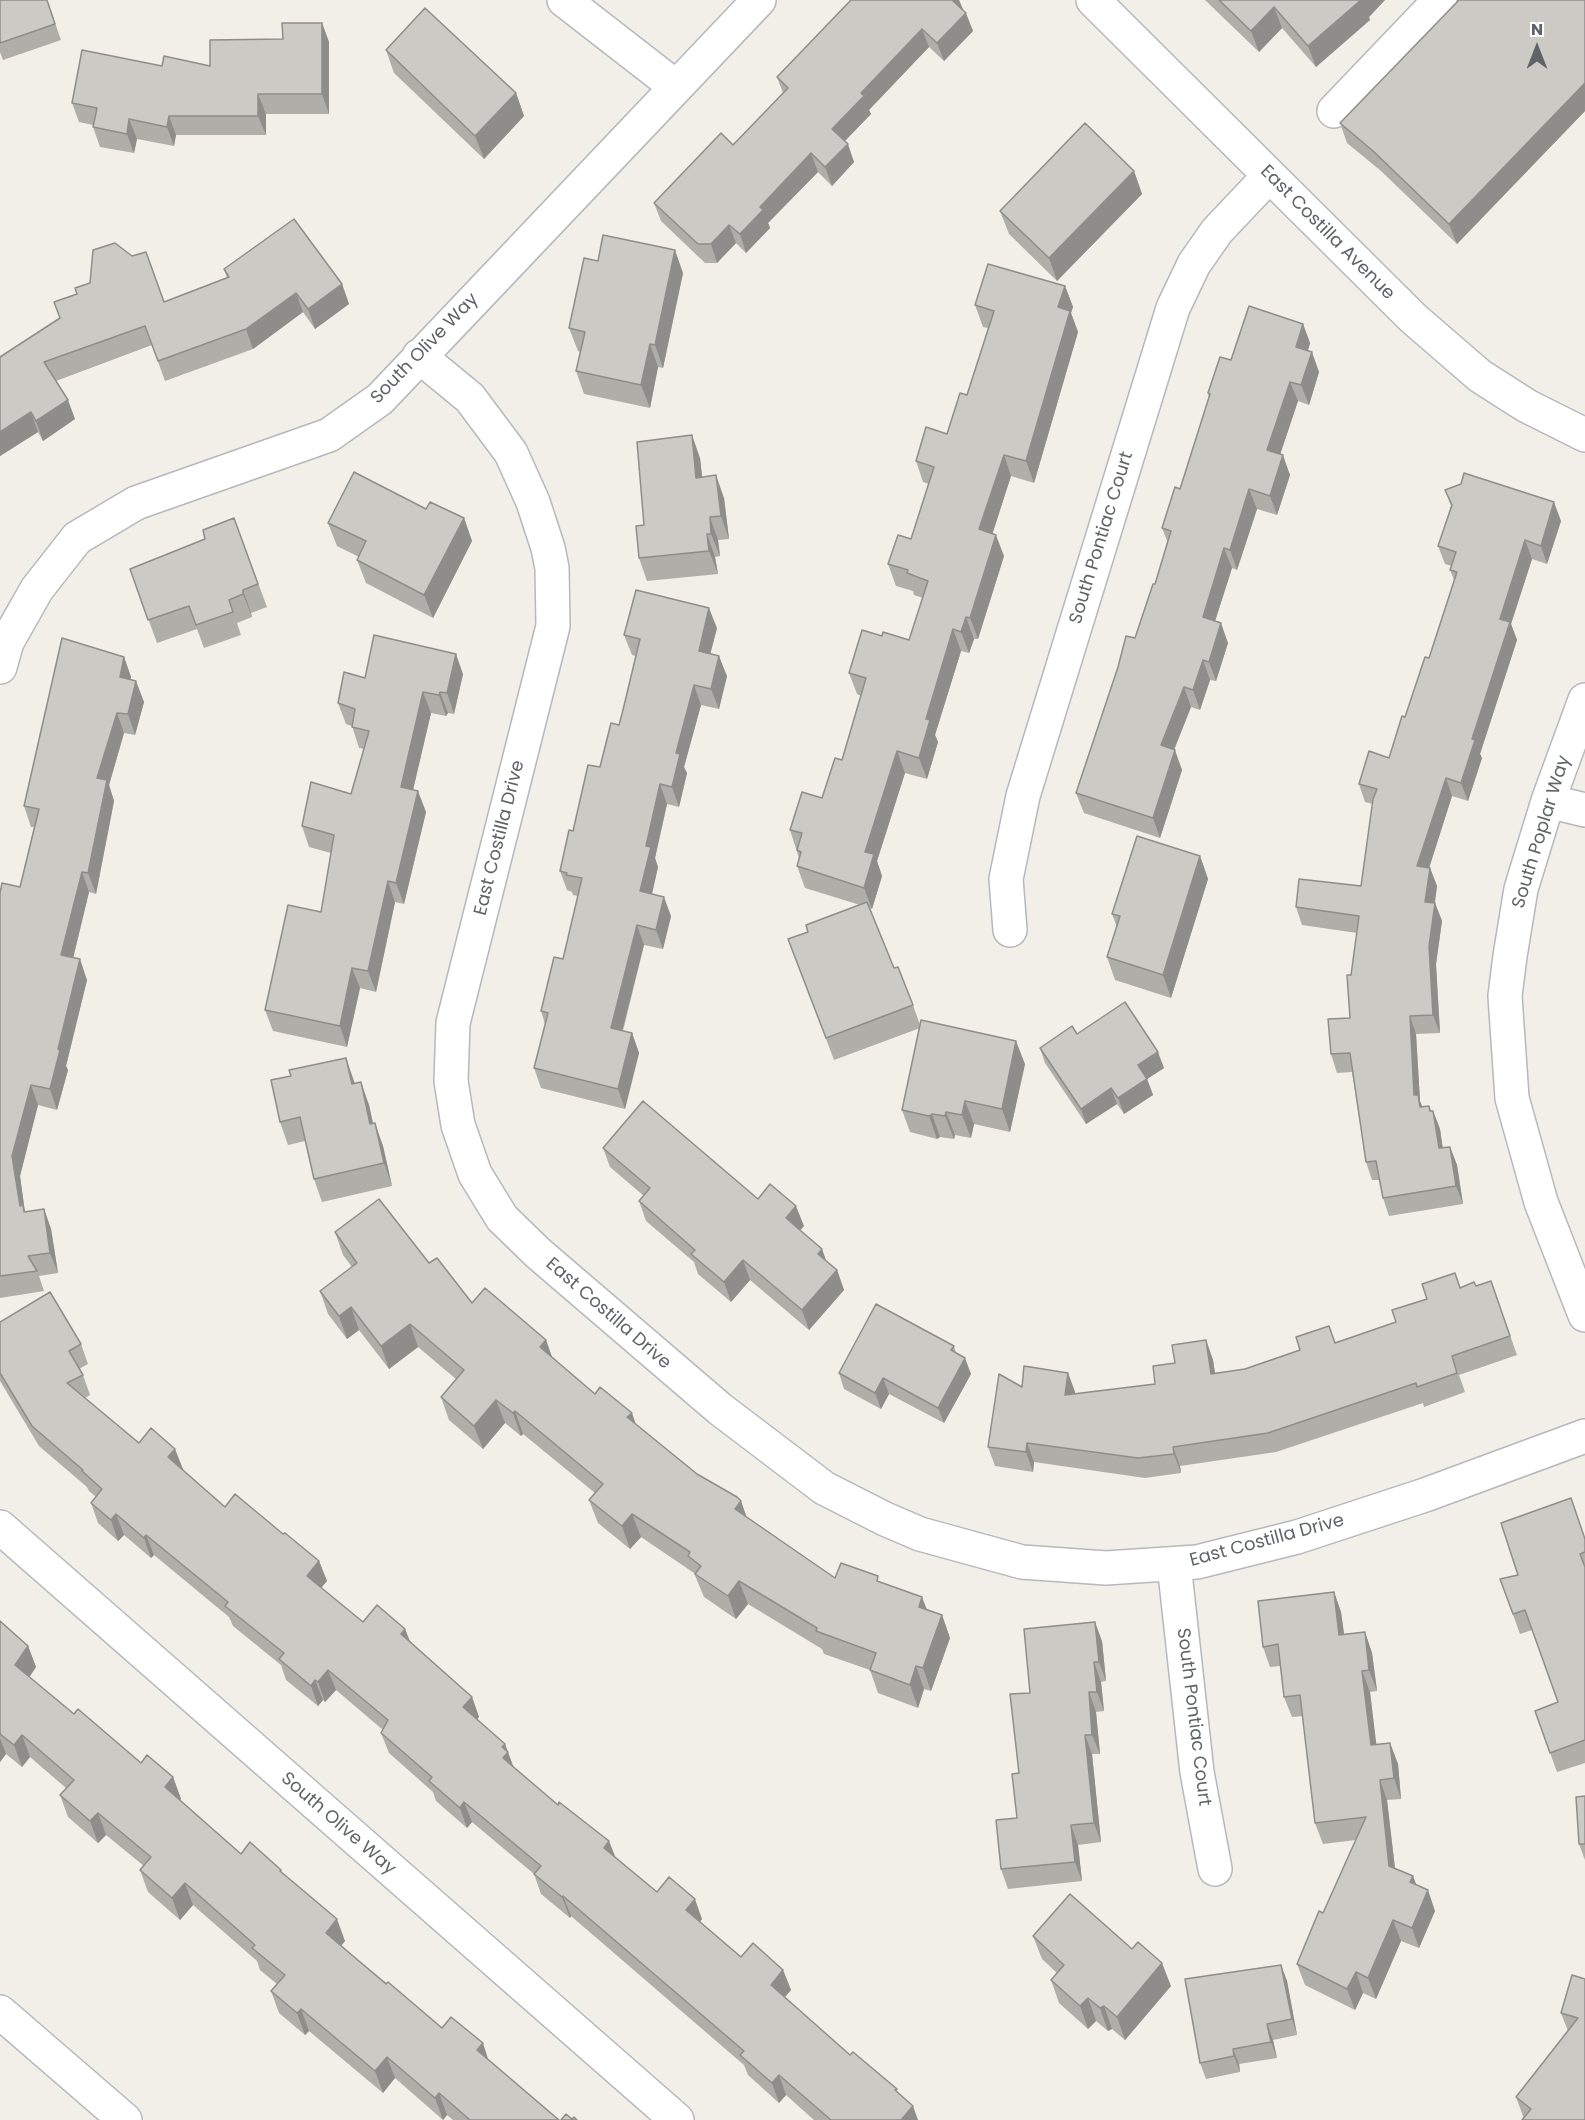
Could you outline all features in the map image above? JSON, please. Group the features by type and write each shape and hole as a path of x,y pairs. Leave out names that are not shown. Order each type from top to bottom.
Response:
{"street":[{"path":"564,0 676,87"},
{"name":"South Olive Way","path":"0,667 7,642 32,598 77,538 136,503 329,435 380,399 759,0"},
{"name":"East Costilla Avenue","path":"1093,0 1413,318 1480,376 1527,406 1585,435"},
{"path":"1334,111 1440,0"},
{"name":"South Pontiac Court","path":"1010,930 1006,879 1023,796 1173,308 1194,264 1217,231 1269,176"},
{"name":"East Costilla Drive","path":"419,356 470,398 511,453 533,502 552,568 553,626 453,1023 451,1081 458,1125 475,1174 502,1218 538,1253 720,1409 824,1488 920,1534 1022,1562 1106,1568 1197,1562 1297,1537 1425,1495 1585,1436"},
{"name":"South Poplar Way","path":"1585,700 1548,801 1521,889 1505,996 1512,1098 1542,1202 1585,1315"},
{"path":"1548,801 1585,810"},
{"name":"South Olive Way","path":"0,1527 676,2120"},
{"name":"South Pontiac Court","path":"1174,1564 1197,1772 1215,1869"},
{"path":"0,2012 125,2120"}],"building":[{"path":"0,0 47,0 55,24 0,43"},
{"path":"851,0 952,0 966,13 937,43 922,29 861,93 864,96 832,129 848,144 825,167 811,153 760,207 763,210 740,234 729,225 711,244 698,244 654,203 721,133 733,145 788,88 777,77"},
{"path":"1219,0 1361,0 1308,46 1274,7 1251,31"},
{"path":"1459,0 1585,0 1585,83 1449,224 1373,151 1340,123"},
{"path":"425,8 516,93 475,136 386,50"},
{"path":"282,23 322,23 322,94 258,94 258,116 169,116 167,127 129,119 127,134 93,127 97,108 72,103 82,50 162,66 164,56 210,66 210,40 283,39"},
{"path":"1085,123 1134,171 1049,258 1000,211"},
{"path":"294,219 342,284 308,309 296,293 246,329 158,361 145,326 44,362 68,400 36,421 31,412 0,432 0,357 60,318 54,302 77,294 75,288 90,283 93,250 115,243 132,256 146,252 164,302 229,277 224,269"},
{"path":"603,235 675,250 655,345 650,344 641,385 576,371 585,332 569,328 584,258 598,261"},
{"path":"988,264 1065,286 1058,307 1070,311 1026,461 1004,455 979,529 996,535 970,618 966,617 961,632 953,629 926,719 930,720 919,758 897,751 865,852 874,854 864,888 797,866 801,852 797,850 802,833 790,830 802,792 822,798 835,758 842,760 866,678 849,673 862,630 882,636 883,632 909,640 928,581 907,573 908,570 888,564 898,535 911,539 934,467 916,461 926,427 947,434 960,393 967,395 994,311 975,305"},
{"path":"1249,306 1303,324 1296,347 1312,352 1301,385 1290,382 1267,450 1283,455 1270,496 1249,489 1230,550 1224,548 1203,617 1221,623 1209,662 1203,660 1193,690 1184,687 1161,745 1175,750 1153,818 1076,793 1126,636 1135,638 1153,584 1155,584 1171,531 1162,528 1175,487 1180,489 1220,357 1231,360"},
{"path":"692,435 696,478 716,475 721,516 710,517 711,534 707,534 709,551 639,558 636,526 644,525 637,442"},
{"path":"354,472 426,509 430,502 464,518 424,595 357,560 366,541 328,523"},
{"path":"1464,473 1554,502 1541,546 1525,540 1500,619 1510,622 1472,739 1475,740 1461,783 1446,778 1417,866 1430,868 1425,902 1435,903 1429,946 1433,1015 1410,1016 1414,1095 1418,1095 1420,1107 1429,1106 1430,1111 1433,1111 1439,1148 1450,1147 1456,1186 1383,1198 1376,1161 1366,1162 1350,1053 1331,1054 1328,1019 1350,1018 1347,975 1351,975 1359,916 1296,907 1299,879 1361,886 1373,799 1377,789 1359,784 1369,751 1389,758 1402,716 1405,717 1425,657 1429,658 1457,572 1450,570 1456,552 1438,546 1452,505 1445,490 1461,484"},
{"path":"234,518 258,584 243,590 243,594 229,600 233,612 196,625 189,606 148,620 130,569 205,539 203,530"},
{"path":"636,590 709,608 699,651 719,656 711,689 694,685 676,753 680,754 672,787 660,784 646,846 651,847 640,891 664,897 656,930 637,925 611,1028 632,1033 618,1089 534,1068 548,1013 541,1011 554,957 563,959 582,878 566,875 567,873 560,871 569,830 573,831 588,765 600,767 611,723 619,725 622,714 640,639 624,635"},
{"path":"374,635 456,654 447,693 440,692 439,695 423,692 401,787 418,791 396,883 388,881 368,971 352,968 340,1026 265,1010 288,905 321,912 334,835 302,826 311,782 351,794 369,731 352,727 355,709 338,703 344,672 365,678"},
{"path":"62,638 124,657 120,677 136,681 128,714 117,713 97,778 107,780 88,873 82,872 61,955 80,959 50,1089 31,1085 12,1156 20,1206 23,1205 24,1212 44,1209 50,1253 28,1256 37,1271 0,1276 0,893 2,883 20,887 39,809 24,806"},
{"path":"1137,836 1200,856 1163,975 1107,957 1120,916 1112,914"},
{"path":"867,902 894,968 898,967 913,1005 826,1038 788,939 808,932 806,925"},
{"path":"1125,1002 1158,1052 1138,1065 1147,1079 1118,1098 1111,1088 1081,1109 1040,1048 1072,1026 1077,1034"},
{"path":"921,1020 1016,1041 1002,1109 965,1101 962,1115 946,1112 945,1116 932,1114 929,1116 902,1110"},
{"path":"346,1058 352,1084 361,1082 370,1124 375,1123 384,1163 314,1179 300,1117 280,1122 271,1080 291,1076 289,1070"},
{"path":"643,1101 758,1199 770,1184 796,1206 786,1218 822,1249 818,1254 837,1270 802,1310 743,1260 724,1282 691,1254 695,1250 639,1201 650,1188 603,1148"},
{"path":"379,1199 429,1263 437,1258 472,1303 485,1288 546,1340 540,1347 595,1394 600,1387 632,1413 627,1417 697,1474 737,1497 741,1501 735,1509 835,1578 841,1563 878,1576 877,1581 922,1597 919,1607 942,1615 923,1668 916,1666 910,1685 870,1670 876,1653 816,1631 817,1628 739,1581 728,1596 695,1574 701,1566 688,1556 690,1552 632,1514 622,1526 589,1500 603,1484 515,1411 513,1413 496,1400 474,1426 441,1397 464,1370 410,1324 381,1346 351,1307 339,1316 320,1291 357,1263 335,1232"},
{"path":"1455,1273 1460,1288 1474,1282 1476,1286 1491,1281 1510,1336 1452,1356 1457,1373 1417,1387 1416,1383 1268,1433 1173,1447 1174,1454 1138,1458 1027,1443 1026,1452 988,1447 999,1374 1022,1387 1024,1366 1068,1373 1065,1395 1155,1384 1153,1366 1175,1363 1172,1345 1206,1340 1211,1374 1245,1369 1300,1350 1296,1337 1329,1326 1335,1343 1396,1322 1392,1310 1427,1299 1422,1284"},
{"path":"50,1292 81,1344 69,1351 83,1375 67,1383 139,1443 151,1428 175,1449 168,1457 225,1507 235,1494 283,1534 285,1533 319,1561 307,1576 363,1622 377,1605 405,1629 401,1634 472,1697 463,1707 505,1744 502,1747 508,1752 503,1758 558,1805 559,1802 609,1841 604,1848 657,1892 669,1877 695,1899 686,1910 741,1957 753,1943 783,1970 771,1985 850,2055 853,2052 897,2089 895,2090 913,2106 901,2120 831,2120 779,2075 772,2083 740,2055 744,2051 563,1896 534,1874 541,1866 464,1802 460,1808 429,1781 432,1777 381,1733 388,1720 328,1670 318,1682 315,1680 311,1686 279,1659 284,1653 225,1606 228,1602 146,1535 144,1538 116,1514 111,1520 91,1503 102,1489 32,1426 0,1373 0,1322"},
{"path":"876,1304 954,1346 951,1350 965,1358 938,1408 883,1378 875,1393 839,1373"},
{"path":"1571,1498 1585,1539 1585,1552 1580,1554 1585,1567 1585,1740 1550,1753 1535,1711 1558,1702 1525,1610 1513,1614 1500,1579 1518,1575 1501,1523"},
{"path":"1334,1592 1339,1635 1365,1632 1369,1670 1362,1671 1371,1745 1390,1743 1394,1778 1380,1780 1389,1866 1413,1876 1410,1882 1428,1890 1412,1928 1393,1920 1368,1978 1356,1972 1347,1989 1297,1964 1319,1911 1323,1913 1366,1817 1315,1823 1300,1695 1284,1697 1278,1644 1263,1647 1258,1601"},
{"path":"0,1621 28,1646 15,1665 74,1714 78,1709 141,1763 147,1755 173,1777 165,1787 241,1854 250,1842 280,1871 337,1919 326,1933 442,2028 451,2017 483,2043 477,2050 559,2120 470,2120 439,2093 435,2098 387,2057 375,2071 301,2009 297,2013 271,1991 285,1975 252,1948 255,1945 185,1883 172,1898 140,1870 151,1857 98,1813 90,1821 60,1795 74,1780 22,1735 14,1745 0,1734"},
{"path":"1095,1622 1099,1662 1094,1662 1097,1692 1089,1692 1092,1735 1085,1735 1094,1823 1071,1825 1075,1862 1001,1869 996,1820 1017,1818 1012,1774 1019,1773 1010,1694 1030,1693 1024,1629"},
{"path":"1585,1796 1585,1844 1579,1844 1576,1797"},
{"path":"1070,1894 1132,1949 1138,1942 1162,1963 1117,2017 1104,2006 1100,2008 1088,1998 1080,2006 1051,1980 1064,1965 1033,1936"},
{"path":"1281,1965 1292,2019 1267,2024 1271,2042 1233,2049 1234,2056 1200,2063 1185,1979"},
{"path":"1572,1975 1585,1979 1585,2120 1522,2120 1531,2109 1516,2097 1578,2018 1561,2013"},
{"path":"566,2114 572,2119 574,2117 577,2120 561,2120"}]}
